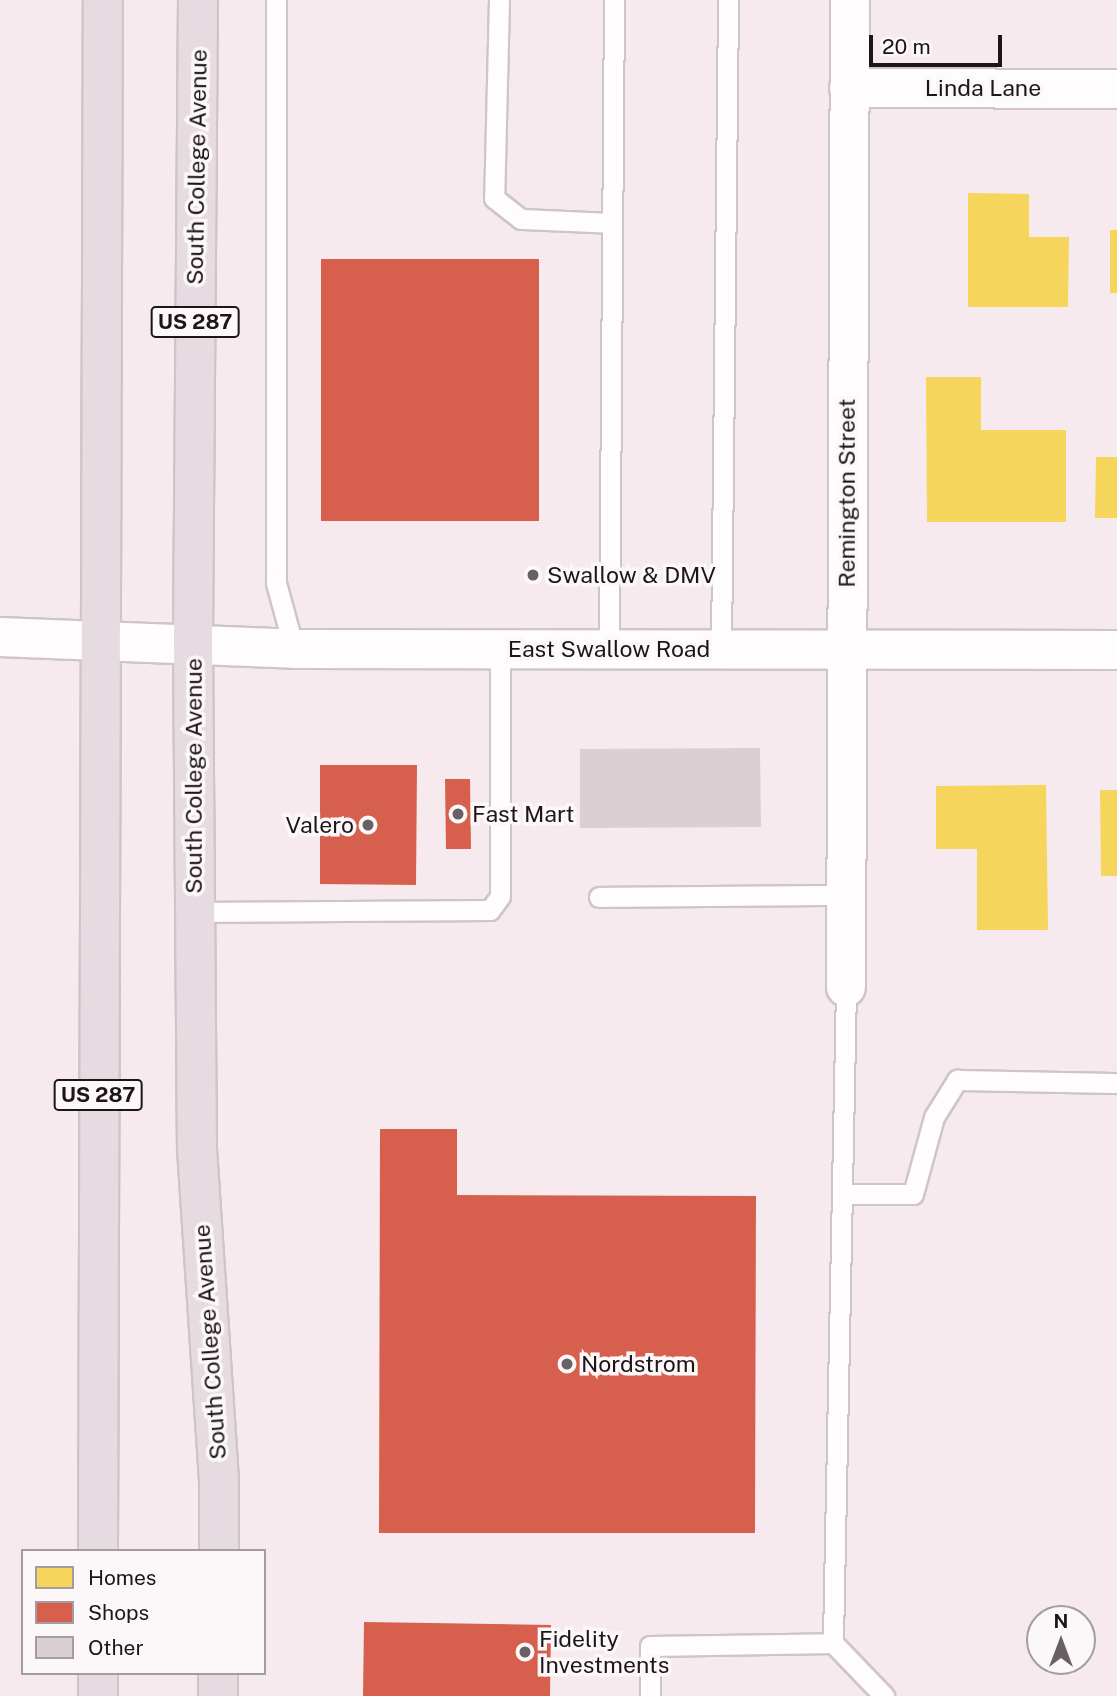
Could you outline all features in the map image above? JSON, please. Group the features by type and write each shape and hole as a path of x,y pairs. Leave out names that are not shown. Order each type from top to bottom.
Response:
{"highway":[{"name":"US 287","path":"98,1549 98,876 103,0"},
{"name":"South College Avenue","path":"198,0 193,643 197,1149 219,1481 219,1549"},
{"path":"98,1675 98,1696"},
{"path":"218,1675 218,1696"}],"street":[{"name":"Remington Street","path":"846,987 850,0"},
{"name":"Linda Lane","path":"849,88 1117,89"},
{"name":"East Swallow Road","path":"0,637 101,639 294,649 1117,650"}],"lane":[{"path":"276,0 276,583 294,649"},
{"path":"499,0 494,198 521,219 612,223"},
{"path":"609,648 614,0"},
{"path":"721,649 728,0"},
{"path":"195,912 490,910 500,896 500,650"},
{"path":"599,897 845,895"},
{"path":"846,987 833,1643 884,1696"},
{"path":"842,1194 913,1194 934,1117 957,1080 1117,1083"},
{"path":"650,1696 650,1646 833,1643"}],"building: Homes":[{"path":"968,193 1029,194 1029,237 1069,237 1068,307 968,307"},
{"path":"1110,230 1117,230 1117,293 1110,293"},
{"path":"926,377 981,377 981,430 1066,430 1066,522 927,522"},
{"path":"1096,457 1117,457 1117,518 1095,518"},
{"path":"1046,785 1048,930 977,930 977,849 936,849 936,786"},
{"path":"1100,790 1117,790 1117,876 1101,876"}],"building: Shops":[{"path":"321,259 539,259 539,521 321,521"},
{"name":"Valero","path":"320,765 417,765 416,885 320,884"},
{"name":"Fast Mart","path":"445,779 470,779 471,849 446,849"},
{"name":"Nordstrom","path":"380,1129 457,1129 457,1195 756,1196 755,1533 379,1533"},
{"path":"364,1622 551,1625 550,1696 363,1696"}],"building: Other":[{"path":"760,748 761,827 580,828 580,749"}],"place":[{"name":"Swallow & DMV","path":"533,575"},
{"name":"Fast Mart","path":"458,814"},
{"name":"Valero","path":"368,825"},
{"name":"Nordstrom","path":"567,1364"},
{"name":"Fidelity Investments","path":"525,1652"}]}
